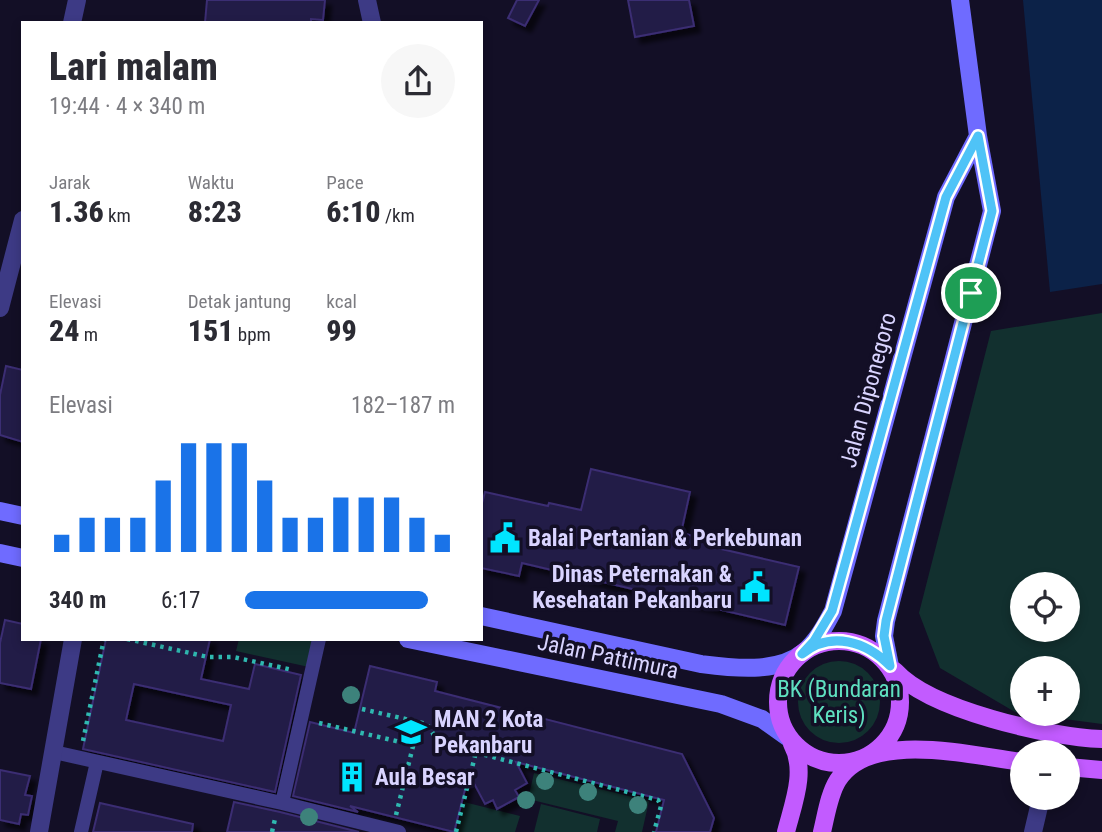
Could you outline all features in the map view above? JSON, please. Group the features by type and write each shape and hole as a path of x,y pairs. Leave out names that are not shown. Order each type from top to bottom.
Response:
{"main road":[{"path":"822,832 836,782 846,769 876,752 890,738 898,721 901,701 884,636 886,621 992,211 978,136 960,0"},
{"name":"Jalan Diponegoro","path":"802,654 814,641 832,611 946,197 978,136"},
{"path":"0,511 21,516"},
{"path":"0,553 21,558"},
{"name":"Jalan Pattimura","path":"483,616 725,667 760,667 802,654"},
{"name":"Jalan Pattimura","path":"418,641 722,705 762,719 790,739"},
{"path":"786,832 797,789 799,764 798,755 782,726 778,691 784,674 794,660 809,648 827,642 845,641 862,645 877,653 903,680 940,702 1020,725 1102,739"},
{"path":"790,739 804,753 822,761 842,764 890,751 916,749 1010,761"},
{"path":"1080,768 1102,770"}],"street":[{"path":"72,21 77,0"},
{"path":"367,0 372,21"},
{"path":"0,308 21,228"},
{"path":"39,832 73,641"},
{"path":"1033,832 1038,810"}],"lane":[{"path":"282,803 319,641"},
{"path":"54,752 396,831"},
{"path":"81,832 96,762"}],"path":[{"path":"80,758 104,641"},
{"path":"137,641 208,657 233,657 311,674"},
{"path":"362,709 427,724 439,743 657,800 661,806 654,832"},
{"path":"301,719 413,745"},
{"path":"396,831 419,722"},
{"path":"456,832 475,752"}],"green space":[{"path":"1102,313 1102,724 1080,721 1080,656 1010,656 1010,709 940,668 919,613 991,331"},
{"path":"238,641 315,641 309,667 236,651"},
{"name":"BK (Bundaran Keris)","path":"839,661 855,664 868,673 877,686 880,702 877,718 868,731 855,740 839,743 823,740 810,731 801,718 798,702 801,686 810,673 823,664"},
{"path":"534,773 649,801 642,832 615,832 618,821 528,799"},
{"path":"464,802 520,816 515,832 456,832"},
{"path":"541,804 600,819 597,832 534,832"}],"water":[{"path":"1023,0 1102,0 1102,284 1050,292"}],"building":[{"path":"207,0 325,0 323,20 205,21"},
{"path":"517,0 539,0 525,26 508,18"},
{"path":"628,0 689,0 694,26 635,37"},
{"path":"6,366 21,370 21,441 0,435 0,395"},
{"path":"591,469 690,492 681,533 719,542 717,548 799,567 785,625 522,563 519,576 483,568 485,492 548,506 549,503 581,510"},
{"path":"5,620 21,624 21,641 41,641 31,689 0,683 0,643"},
{"path":"106,641 210,641 201,679 249,689 255,664 301,675 275,792 83,749","holes":["134,684 231,705 223,741 126,720"]},
{"path":"370,666 437,682 435,691 682,754 714,818 710,832 656,832 664,800 516,762 527,783 515,790 519,797 497,809 493,800 485,804 469,774 454,832 350,806 358,812 293,796 310,722 354,733"},
{"path":"0,770 30,776 25,795 32,796 28,815 21,814 19,824 0,820"},
{"path":"234,802 280,812 359,832 227,832"},
{"path":"100,803 193,824 192,832 93,832"}],"place":[{"name":"Balai Pertanian & Perkebunan","path":"505,538"},
{"name":"Dinas Peternakan & Kesehatan Pekanbaru","path":"755,587"},
{"name":"MAN 2 Kota Pekanbaru","path":"411,732"},
{"name":"Aula Besar","path":"352,777"}],"route":[{"path":"978,136 992,211 971,293 886,621 884,636 890,666 877,653 862,645 845,641 827,642 809,648 802,654 823,629 838,596 946,197 978,136"}]}
